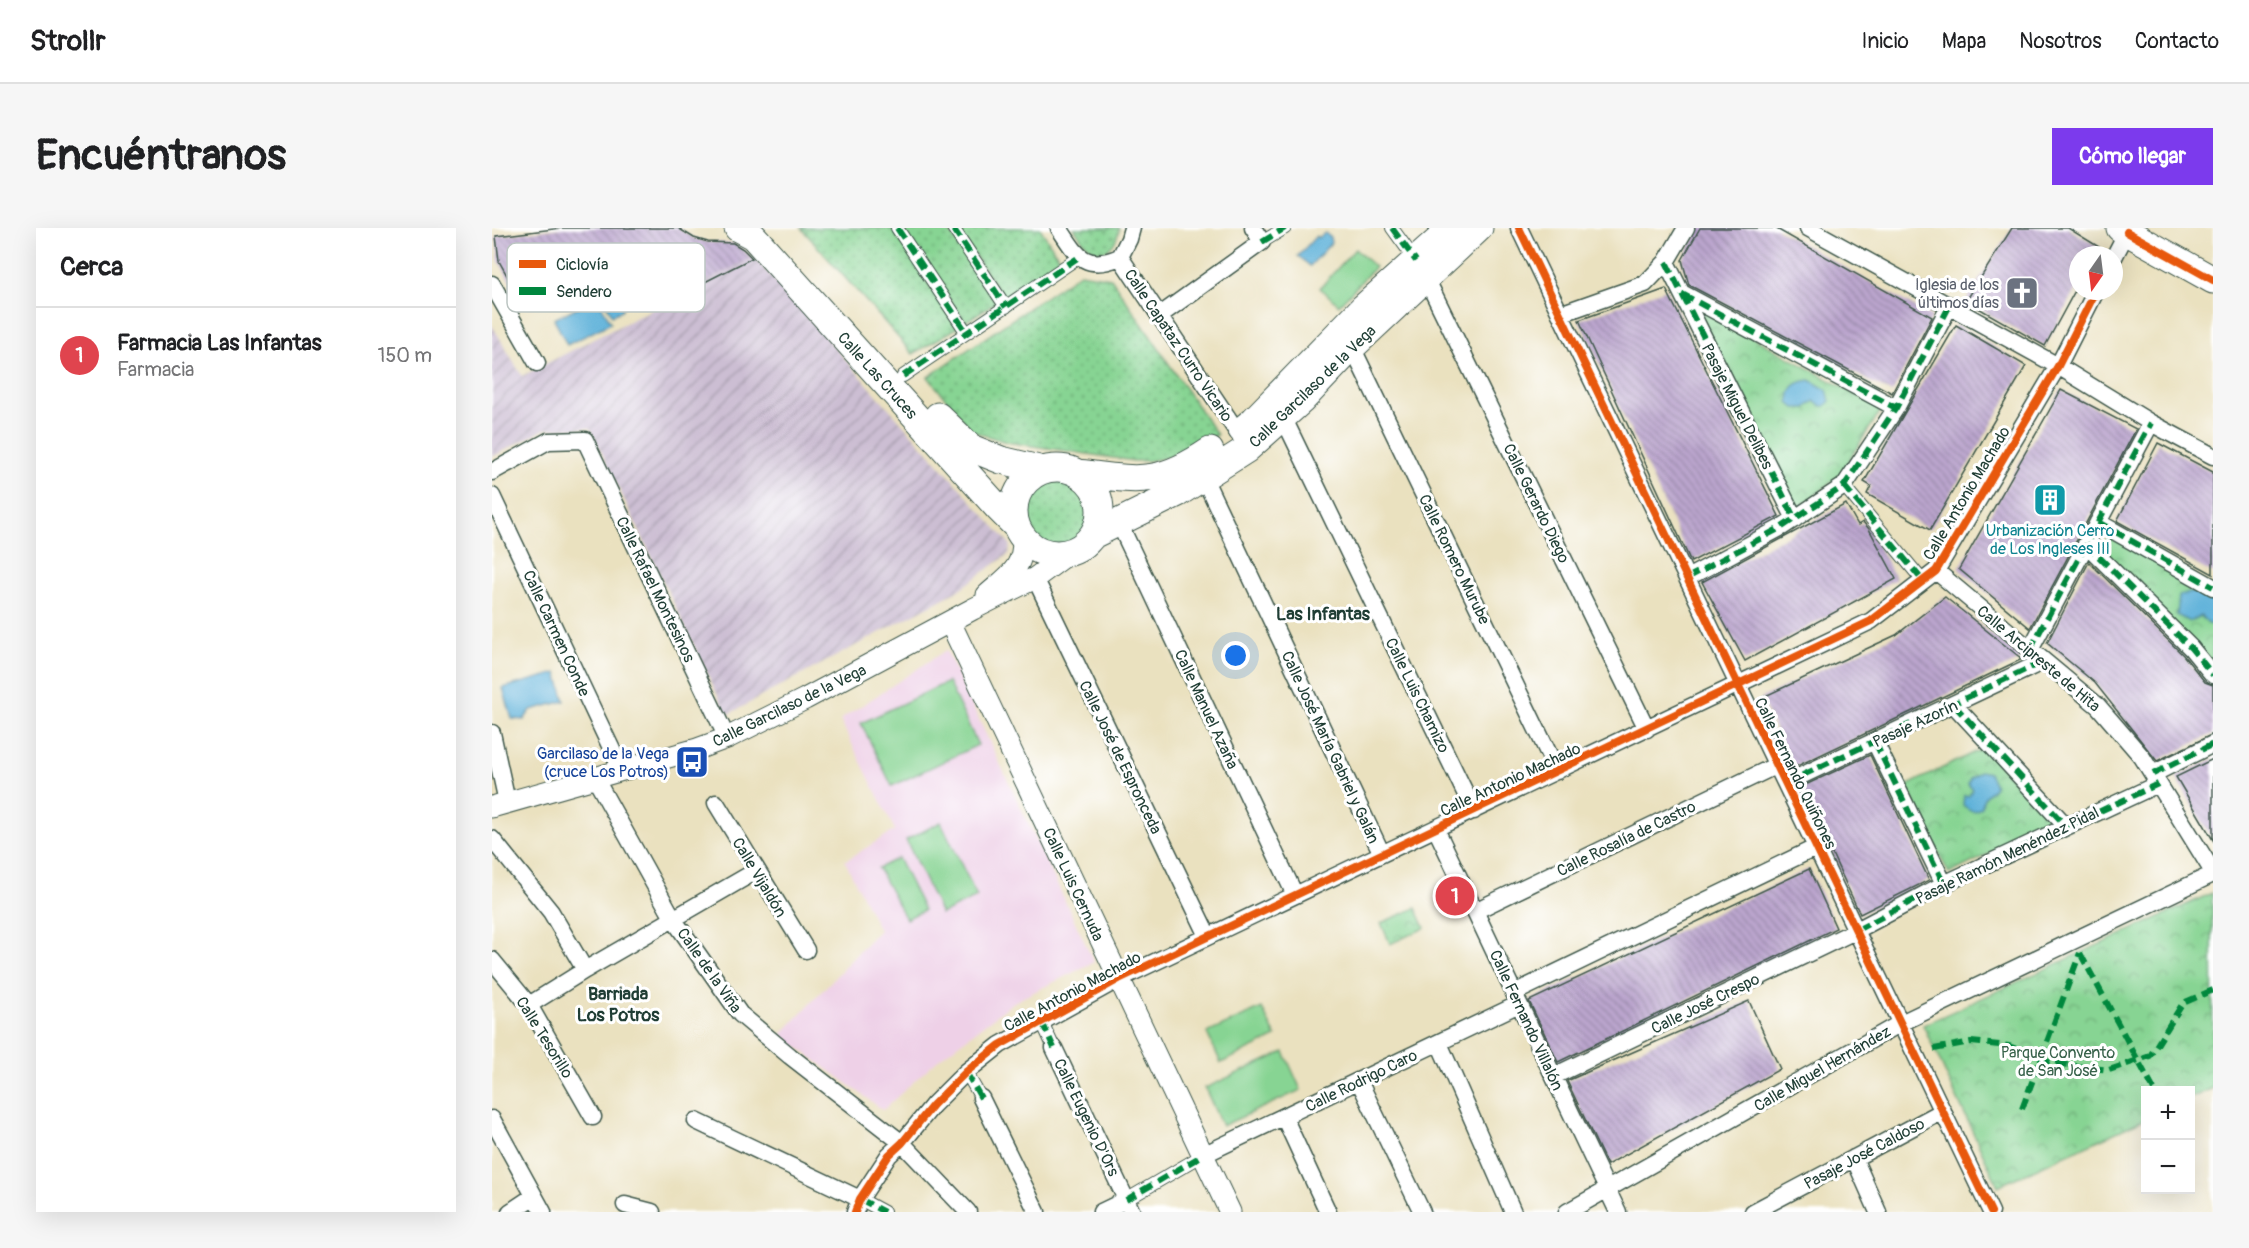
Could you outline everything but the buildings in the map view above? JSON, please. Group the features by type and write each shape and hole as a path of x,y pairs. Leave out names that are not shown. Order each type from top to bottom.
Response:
{"main road":[{"name":"Calle Las Cruces","path":"738,228 753,236 1019,532"},
{"name":"Calle Las Cruces","path":"770,228 952,432 971,448 1001,460 1043,470"},
{"name":"Calle Garcilaso de la Vega","path":"1094,535 1178,493 1247,449 1301,401 1352,347 1421,270 1453,228"},
{"name":"Calle Garcilaso de la Vega","path":"1077,472 1133,479 1167,475 1192,463 1254,420 1364,307 1479,228"},
{"path":"2133,229 2213,263"},
{"path":"2133,229 2213,280"},
{"path":"1055,468 1077,472 1089,482 1097,494 1101,508 1094,535 1079,549 1069,553 1056,555 1044,553 1032,547 1019,532 1014,505 1021,486 1031,476 1043,470 1055,468"}],"street":[{"path":"897,228 968,333"},
{"path":"953,228 1006,307"},
{"path":"1059,228 1079,257 1098,263 1120,257 1132,228"},
{"path":"1159,316 1258,235 1286,228"},
{"path":"1392,228 1421,270"},
{"name":"Calle Fernando Quiñones","path":"1519,228 1991,1212"},
{"path":"1560,314 1645,284 1666,262 1686,228"},
{"path":"1808,228 1950,305 2058,366 2151,423 2213,456"},
{"path":"2121,246 2133,229"},
{"path":"903,376 1079,257"},
{"name":"Calle Capataz Curro Vicario","path":"1120,257 1238,433"},
{"name":"Pasaje Miguel Delibes","path":"1666,262 1795,519"},
{"name":"Calle Gerardo Diego","path":"1421,270 1647,729"},
{"path":"492,284 507,310"},
{"path":"1682,294 1896,408"},
{"name":"Calle Antonio Machado","path":"858,1206 889,1155 902,1143 933,1105 966,1072 1000,1045 1119,979 1871,621 1930,576 2058,366 2091,300"},
{"path":"1687,578 1795,519 1844,486 1896,408 1950,305"},
{"path":"508,312 537,363"},
{"name":"Calle Romero Murube","path":"1352,347 1557,771"},
{"name":"Calle Luis Chamizo","path":"1283,417 1474,811"},
{"path":"2030,650 2151,423"},
{"name":"Calle Rafael Montesinos","path":"492,472 548,441 585,440 727,738"},
{"name":"Calle José María Gabriel y Galán","path":"1203,476 1382,854"},
{"path":"1844,486 1930,576"},
{"name":"Calle Carmen Conde","path":"492,496 622,771"},
{"path":"2098,522 2213,587"},
{"name":"Calle Manuel Azaña","path":"1119,523 1295,896"},
{"name":"Calle Garcilaso de la Vega","path":"973,609 1018,566 1023,552 1019,532"},
{"path":"2086,544 2191,648 2213,675"},
{"name":"Calle Garcilaso de la Vega","path":"500,805 697,749 727,738 1035,578 1069,553"},
{"name":"Calle Arcipreste de Hita","path":"1930,576 2030,650 2098,706 2142,757 2213,873"},
{"name":"Calle José de Espronceda","path":"1035,578 1208,936"},
{"name":"Calle Luis Cernuda","path":"950,622 1230,1212"},
{"name":"Pasaje Azorín","path":"1786,783 2044,661"},
{"path":"1954,705 2066,826"},
{"path":"492,733 500,805"},
{"path":"1875,742 1944,884"},
{"name":"Pasaje Ramón Menéndez Pidal","path":"1857,930 1944,884 2066,826 2156,779 2213,744"},
{"name":"Calle Rosalía de Castro","path":"1475,911 1777,765"},
{"name":"Calle de la Viña","path":"595,778 674,920 740,1014 902,1143 968,1212"},
{"name":"Calle Vijaldón","path":"716,803 806,950"},
{"name":"Calle Fernando Villalón","path":"1436,829 1618,1212"},
{"path":"492,839 551,912 585,969"},
{"name":"Calle Rodrigo Caro","path":"1203,1155 1439,1042 1517,999 1817,848"},
{"path":"529,1005 585,969 756,871"},
{"name":"Calle Miguel Hernández","path":"1567,1212 1901,1023 2213,873"},
{"name":"Calle José Crespo","path":"1554,1076 1857,930"},
{"name":"Calle Tesorillo","path":"492,960 529,1005 593,1117"},
{"name":"Calle Eugenio D'Ors","path":"1041,1022 1129,1206"},
{"path":"1439,1042 1513,1212"},
{"path":"966,1072 1037,1212"},
{"path":"1359,1080 1422,1212"},
{"name":"Pasaje José Caldoso","path":"1753,1212 1943,1111"},
{"path":"1284,1117 1328,1212"},
{"path":"492,1119 496,1137 543,1212"},
{"path":"696,1121 858,1206 884,1212"},
{"path":"1101,1212 1129,1206 1203,1155"},
{"path":"1854,1158 1878,1212"},
{"path":"510,1212 534,1196"},
{"path":"625,1205 652,1212"}],"shaded area":[{"path":"754,257 1010,544 1009,554 957,591 727,715 590,428 545,429 492,457 492,325 522,376 647,312 705,312 705,282"},
{"path":"946,650 1094,962 1014,1002 936,1061 883,1110 781,1035 879,930 845,861 895,830 840,720"}],"green space":[{"path":"801,228 892,228 957,328 913,354"},
{"path":"901,228 947,228 996,302 965,322"},
{"path":"956,228 1040,228 1060,259 1003,297"},
{"path":"1074,228 1119,228 1112,246 1108,250 1098,251 1083,241"},
{"path":"1355,249 1375,267 1339,305 1320,288"},
{"path":"1080,273 1111,278 1217,435 1197,446 1168,457 1134,461 1006,442 972,431 928,377"},
{"path":"1691,303 1882,409 1838,477 1797,509"},
{"path":"1058,477 1071,480 1082,487 1089,498 1092,511 1089,524 1082,535 1071,542 1058,545 1045,542 1034,535 1027,524 1024,511 1027,498 1034,487 1045,480"},
{"path":"2109,535 2213,595 2213,669 2102,549"},
{"path":"948,682 978,745 892,786 861,723"},
{"path":"1983,748 2053,822 1949,874 1906,786"},
{"path":"941,822 977,897 941,914 906,840"},
{"path":"898,858 924,910 906,919 878,868"},
{"name":"Parque Convento de San José","path":"2212,893 2213,1088 2195,1096 2195,1086 2141,1086 2141,1121 1998,1186 1923,1025"},
{"path":"1416,908 1425,928 1390,944 1381,923"},
{"path":"1262,1008 1276,1037 1221,1063 1207,1033"},
{"path":"1284,1052 1301,1090 1222,1126 1205,1088"}],"water":[{"path":"1325,233 1330,237 1331,243 1310,266 1298,256 1316,236 1318,238"},
{"path":"568,312 605,312 611,323 567,345 554,319"},
{"path":"1810,380 1827,390 1830,401 1825,406 1820,406 1814,401 1806,408 1795,408 1789,403 1792,389 1800,382"},
{"path":"2204,589 2213,601 2213,625 2208,624 2201,616 2189,622 2177,615 2179,596"},
{"path":"557,673 565,701 531,710 524,720 512,719 503,688"},
{"path":"1980,771 1989,773 1995,786 1985,796 1982,807 1977,810 1968,809 1963,805 1964,795 1969,796 1972,789 1968,784 1970,778"}],"marked path":[{"path":"897,228 967,333"},
{"path":"953,228 1006,307"},
{"path":"1262,242 1285,228"},
{"path":"1392,228 1416,261"},
{"path":"903,376 1079,257"},
{"path":"1666,262 1795,519"},
{"path":"1682,294 1896,408"},
{"path":"1687,578 1782,527 1844,486 1896,408 1950,305"},
{"path":"2030,650 2151,423"},
{"path":"1844,486 1923,581"},
{"path":"2098,522 2213,587"},
{"path":"2086,544 2191,648 2213,675"},
{"path":"1786,783 2044,661"},
{"path":"1954,705 2066,826"},
{"path":"1875,742 1944,884"},
{"path":"2153,774 2213,744"},
{"path":"1857,930 1944,884 2158,784"},
{"path":"2080,953 2152,1086"},
{"path":"2022,1109 2080,953"},
{"path":"1934,1049 1971,1042 2009,1046 2051,1063 2109,1070 2150,1056 2183,1003 2213,990"},
{"path":"1042,1022 1054,1048"},
{"path":"966,1072 981,1098"},
{"path":"1126,1200 1203,1155"},
{"path":"860,1199 884,1212"}],"cycle path":[{"path":"1519,228 1991,1212"},
{"path":"2127,232 2213,280"},
{"path":"855,1212 860,1199 889,1155 966,1072 1000,1045 1119,979 1871,621 1936,571 2058,366 2091,300"}],"place":[{"name":"Iglesia de los últimos días","path":"2022,293"},
{"name":"Urbanización Cerro de Los Ingleses III","path":"2050,500"},
{"name":"Garcilaso de la Vega (cruce Los Potros)","path":"692,762"},
{"name":"Farmacia Las Infantas","path":"1455,896"}],"district":[{"name":"Las Infantas","path":"1323,614"},
{"name":"Barriada Los Potros","path":"618,1004"}]}
